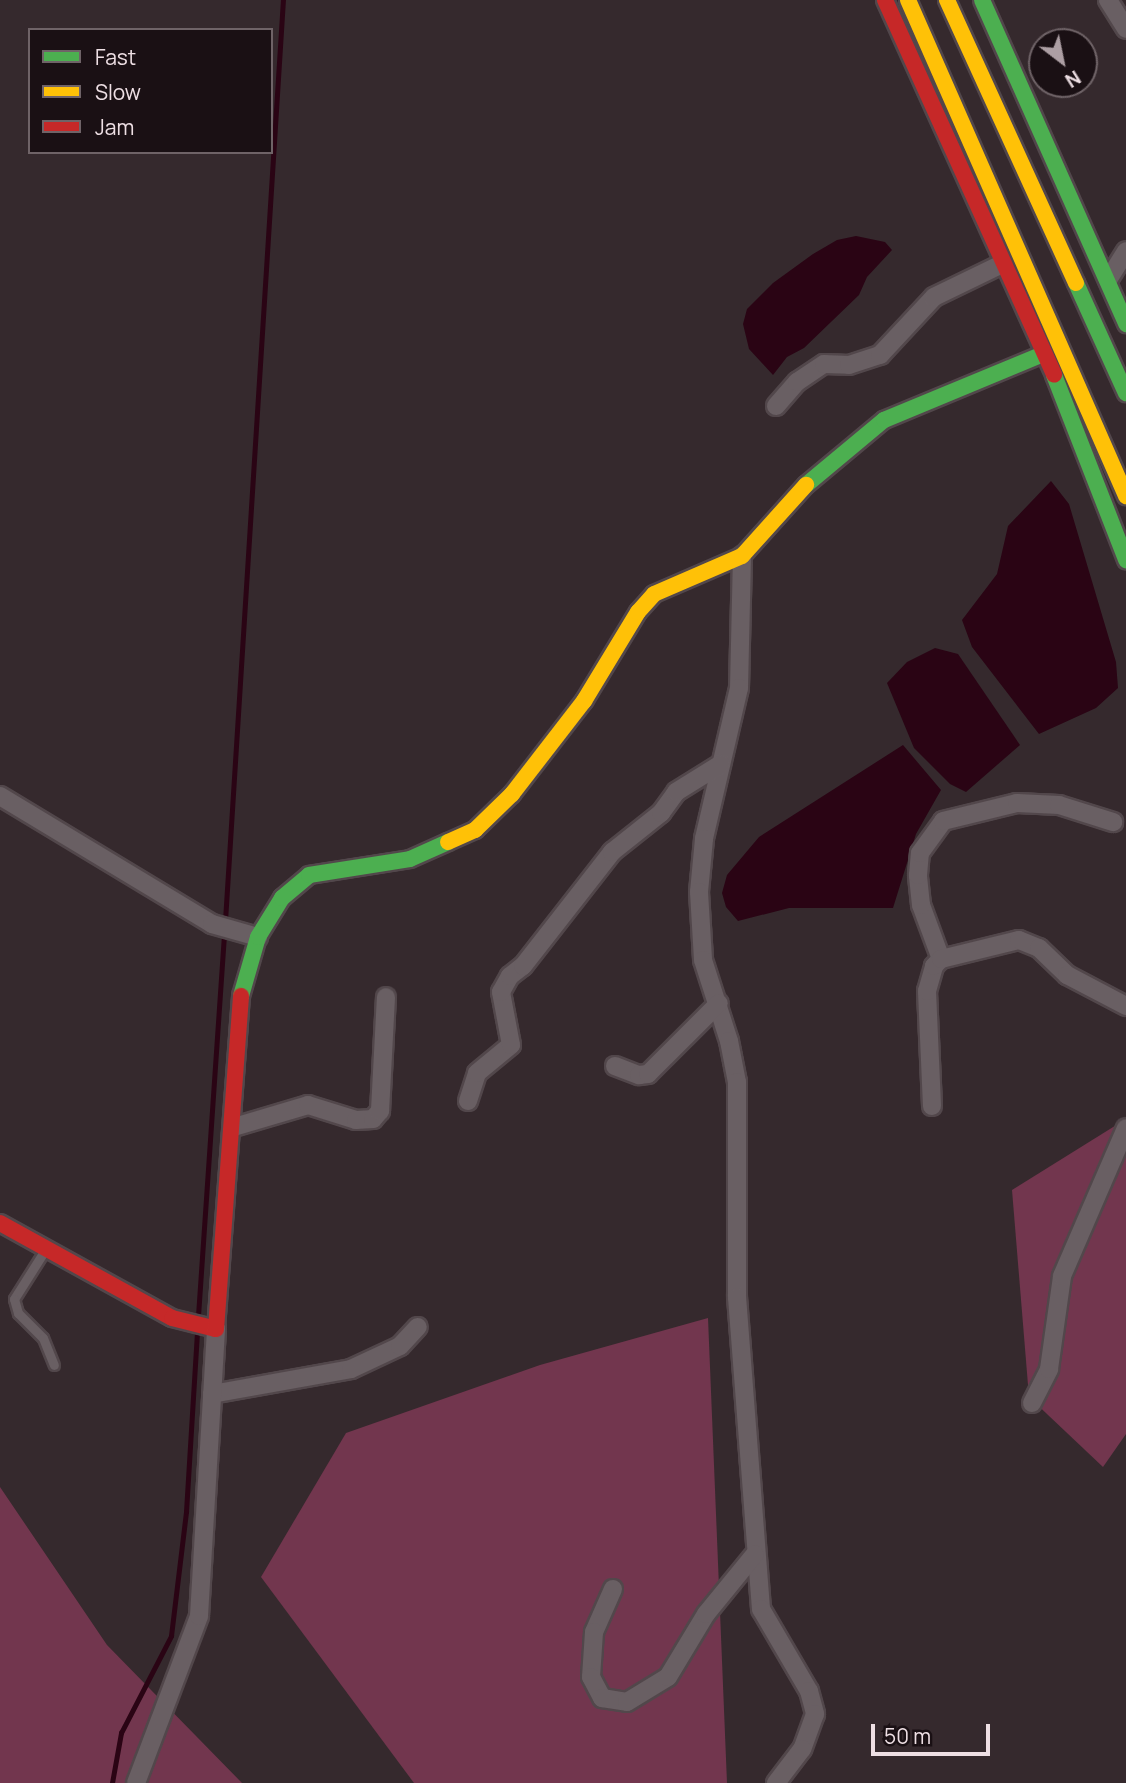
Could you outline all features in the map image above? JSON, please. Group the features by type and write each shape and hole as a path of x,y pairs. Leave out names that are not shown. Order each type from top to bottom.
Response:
{"main road":[{"path":"885,0 1044,354 1103,494 1126,560"},
{"path":"908,0 1126,496"},
{"path":"947,0 1126,393"},
{"path":"982,0 1126,324"},
{"path":"0,1223 48,1246 183,1322 211,1329 234,1127 241,994 258,937 282,898 309,875 410,859 475,830 512,794 584,701 638,612 654,594 742,556 798,492 884,420 1044,354"}],"street":[{"path":"1108,0 1126,29"},
{"path":"1108,280 1126,251"},
{"path":"775,406 797,382 824,364 849,365 880,355 934,298 1002,264"},
{"path":"742,556 739,688 704,839 699,892 703,960 719,1003 737,1082 737,1297 761,1609 809,1691 814,1714 802,1749 776,1783"},
{"path":"468,1101 477,1073 511,1045 501,992 510,976 523,966 612,852 661,813 676,792 721,764"},
{"path":"0,796 212,924 258,937"},
{"path":"941,959 921,905 918,875 920,853 943,821 1017,803 1059,805 1113,822"},
{"path":"932,1106 927,991 934,966 941,959 1019,940 1039,948 1067,975 1126,1006"},
{"path":"234,1127 308,1105 356,1120 373,1119 380,1111 386,997"},
{"path":"615,1066 639,1075 648,1074 719,1003"},
{"path":"1032,1403 1049,1368 1062,1276 1126,1128"},
{"path":"212,1395 351,1370 400,1346 418,1327"},
{"path":"136,1783 199,1616 212,1395 211,1329"},
{"path":"613,1589 594,1632 591,1677 602,1698 627,1702 668,1677 706,1614 755,1554"}],"lane":[{"path":"48,1246 14,1299 18,1313 43,1338 54,1365"}],"shaded area":[{"path":"856,236 885,242 892,250 867,277 859,295 804,348 787,357 773,375 749,349 743,324 747,309 773,283 813,254 837,240"},
{"path":"1051,481 1069,504 1116,662 1118,688 1096,708 1039,734 972,647 962,620 997,574 1008,526"},
{"path":"935,648 958,654 1020,745 966,792 950,784 914,748 887,683 907,662"},
{"path":"903,745 941,790 916,834 893,908 789,908 738,921 726,907 722,893 727,875 759,837"},
{"path":"1126,1119 1126,1434 1103,1467 1029,1397 1012,1190"},
{"path":"708,1318 727,1783 414,1783 261,1577 346,1433 540,1365"},
{"path":"0,1487 107,1645 242,1783 0,1783"}],"waterway":[{"path":"225,921 283,0"},
{"path":"198,1316 224,934"},
{"path":"112,1783 121,1733 171,1636 186,1512 197,1332"}],"traffic: fast":[{"path":"982,0 1126,324"},
{"path":"1076,283 1126,393"},
{"path":"806,485 884,420 1043,354"},
{"path":"1054,375 1126,560"},
{"path":"241,996 258,937 282,898 309,875 410,859 448,842"}],"traffic: slow":[{"path":"908,0 1126,496"},
{"path":"947,0 1076,283"},
{"path":"448,842 475,830 512,794 584,701 638,612 654,594 742,556 806,485"}],"traffic: jam":[{"path":"885,0 1054,375"},
{"path":"0,1223 172,1318 216,1329 241,996"}]}
